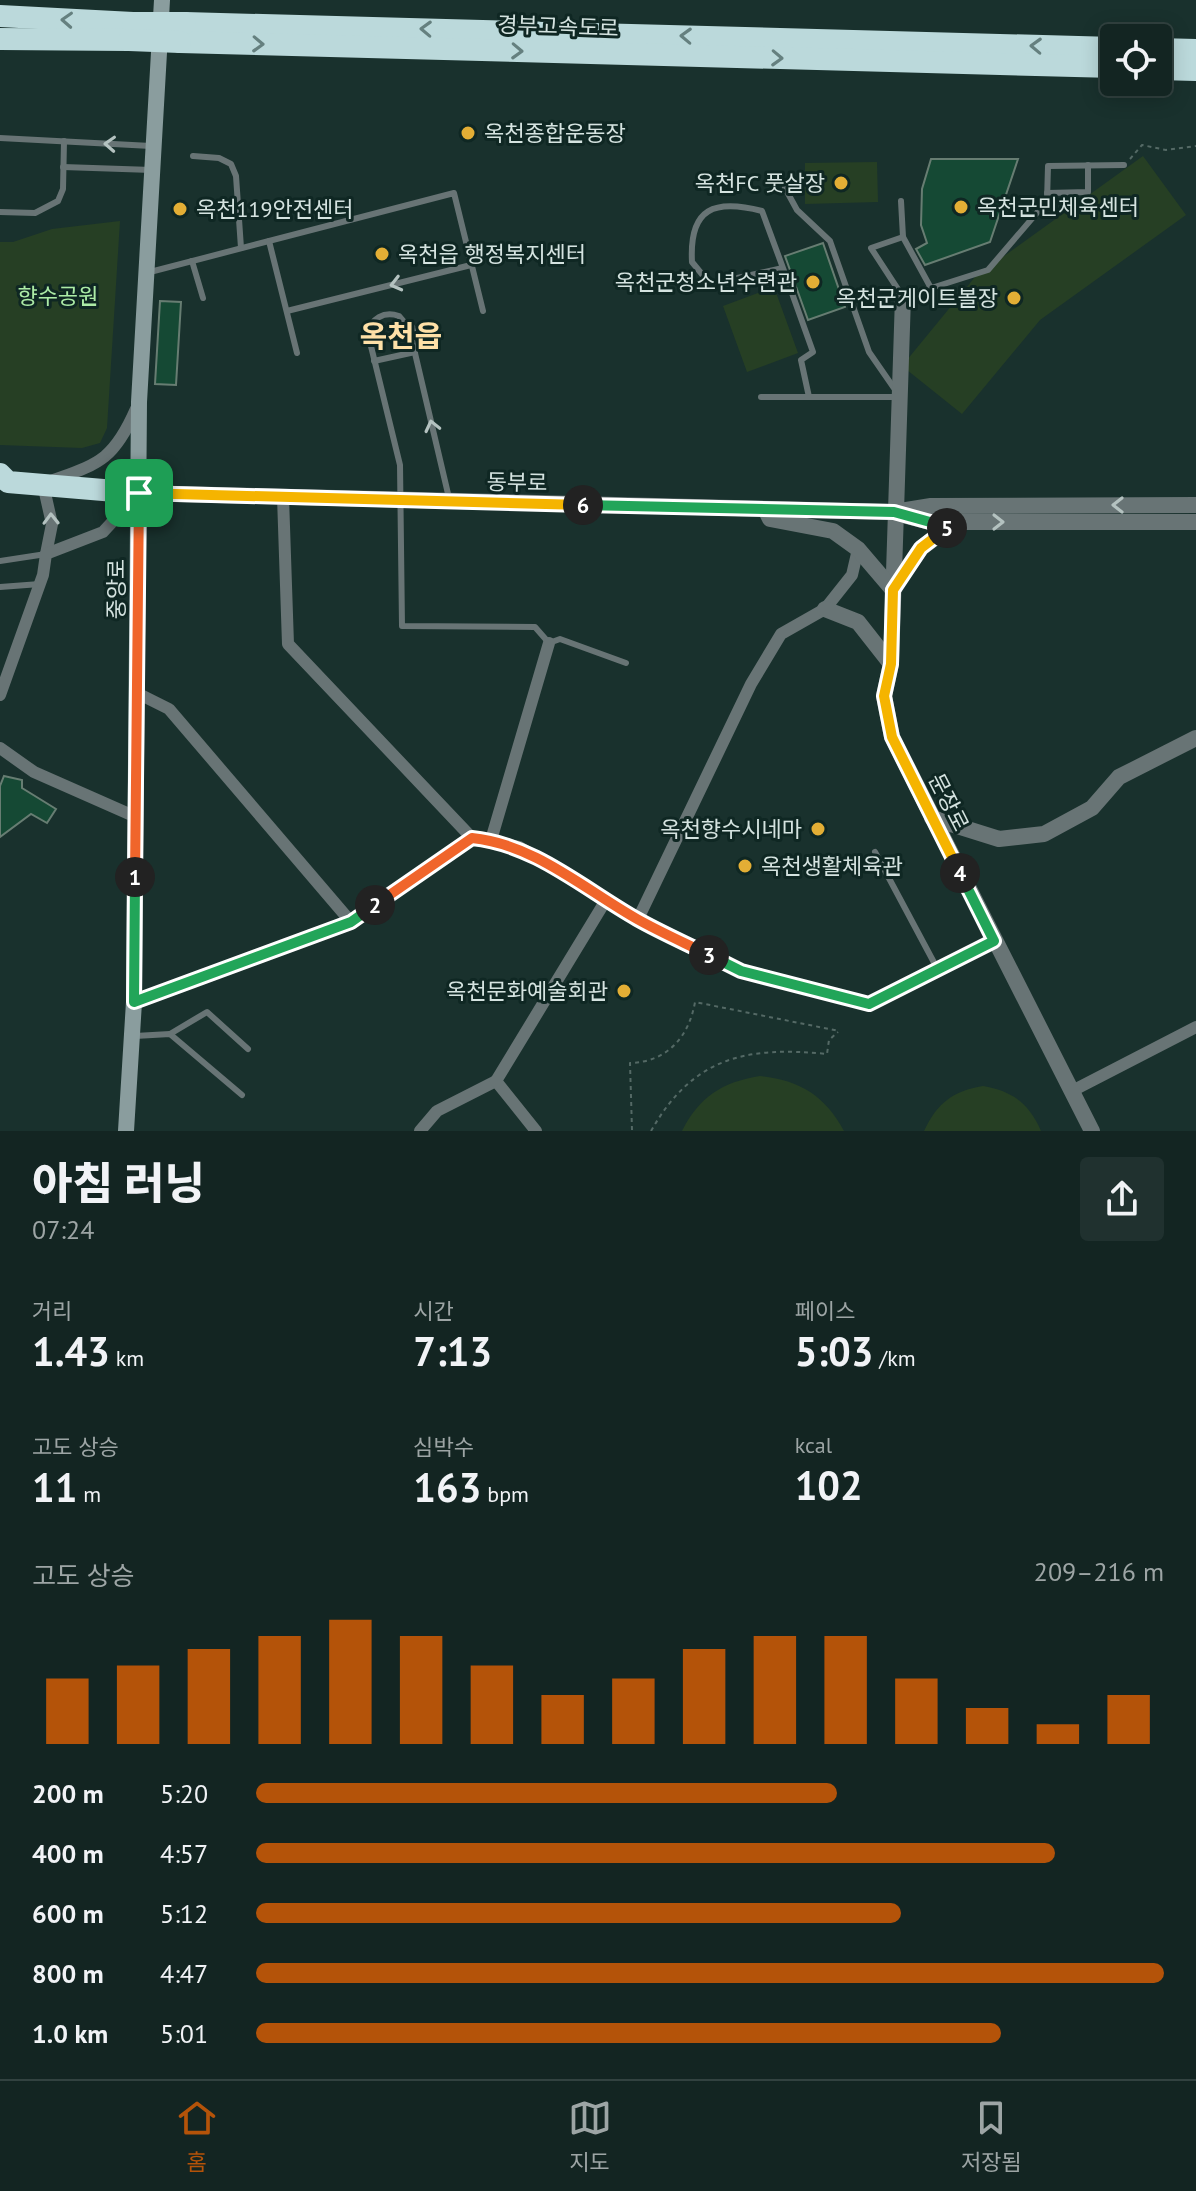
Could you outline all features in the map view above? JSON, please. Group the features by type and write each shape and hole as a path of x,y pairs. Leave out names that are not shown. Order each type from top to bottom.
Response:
{"highway":[{"name":"경부고속도로","path":"0,16 131,32"},
{"name":"경부고속도로","path":"182,32 1100,66"},
{"name":"경부고속도로","path":"0,39 182,32 1100,48"},
{"path":"1172,49 1196,50"},
{"path":"1172,69 1196,70"},
{"path":"3,482 139,493"}],"main road":[{"name":"중앙로","path":"131,1128 139,402 149,272 162,0"}],"street":[{"name":"문장로","path":"903,297 891,664 884,696 892,737 1092,1131"},
{"path":"0,695 40,583 46,554 52,524 50,504 43,484 93,466 110,454 119,444 139,402"},
{"path":"46,554 103,532 139,493"},
{"name":"동부로","path":"139,493 894,512 931,506 1196,505"},
{"path":"283,497 288,644 472,838 519,847 638,919 741,971 869,1004 994,941"},
{"path":"766,509 770,519 833,531 858,549 893,590 921,548 956,522"},
{"name":"동부로","path":"894,512 930,522 1196,522"},
{"path":"638,919 751,684 781,634 825,609 852,575 858,549"},
{"path":"825,609 858,622 891,664"},
{"path":"491,840 549,643"},
{"path":"137,693 169,709 351,922"},
{"path":"932,818 999,839 1044,834 1092,808 1119,777 1196,738"},
{"path":"0,748 34,772 136,817"},
{"path":"134,1002 351,922 472,838"},
{"path":"420,1131 437,1111 496,1081 606,900"},
{"path":"1072,1091 1196,1027"},
{"path":"496,1081 536,1131"}],"lane":[{"path":"0,138 155,146"},
{"path":"0,212 35,213 48,209 58,201 64,141"},
{"path":"193,156 219,158 231,164 241,248"},
{"path":"1047,193 1088,192 1088,165"},
{"path":"903,237 871,248 903,297 988,270 1047,201 1048,166 1124,165"},
{"path":"63,167 153,170"},
{"path":"785,188 797,210 830,241 869,352 900,397"},
{"path":"149,272 454,193 483,311"},
{"path":"901,201 903,237 932,290"},
{"path":"783,268 710,284 692,262 697,222 703,213 731,204 762,211 783,268 813,352 801,360 809,397"},
{"path":"269,241 297,353"},
{"path":"192,261 203,298"},
{"path":"287,311 471,265"},
{"path":"450,502 410,331 404,320 394,314 375,319 368,334 397,451 403,501 402,626 535,627 549,643 560,639 626,663"},
{"path":"374,361 415,352"},
{"path":"761,397 900,397"},
{"path":"0,561 46,554"},
{"path":"0,587 40,583"},
{"path":"875,852 938,970"},
{"path":"132,1036 170,1034 207,1012 248,1049"},
{"path":"170,1034 242,1095"}],"path":[{"path":"1124,165 1142,145 1166,150 1196,146"},
{"path":"632,1130 630,1063 647,1063 666,1054 691,1021 695,1002 839,1031 829,1040 827,1054 757,1052 721,1061 692,1078 668,1101 651,1131"}],"green space":[{"name":"옥천군게이트볼장","path":"1143,156 1186,215 1040,320 962,414 902,366 975,277"},
{"name":"옥천FC 풋살장","path":"877,162 878,202 805,204 805,163"},
{"name":"향수공원","path":"120,221 107,428 100,443 82,448 0,445 0,242 13,242 52,229"},
{"path":"774,287 798,353 747,372 723,306"},
{"path":"760,1076 787,1081 810,1092 828,1108 844,1131 682,1131 696,1109 713,1093 734,1082"},
{"path":"983,1086 1003,1091 1018,1100 1031,1113 1041,1131 924,1131 934,1113 947,1100 963,1091"}],"building":[{"name":"옥천군민체육센터","path":"931,159 1018,159 990,242 925,265 916,249 927,243 921,225 922,189"},
{"name":"옥천군청소년수련관","path":"823,243 845,307 808,320 785,256"},
{"path":"160,301 181,302 176,385 155,384"},
{"path":"4,776 22,780 22,788 56,809 47,823 31,814 0,837 0,786"}],"place":[{"name":"옥천종합운동장","path":"468,133"},
{"name":"옥천FC 풋살장","path":"841,183"},
{"name":"옥천군민체육센터","path":"961,207"},
{"name":"옥천119안전센터","path":"180,209"},
{"name":"옥천읍 행정복지센터","path":"382,254"},
{"name":"옥천군청소년수련관","path":"813,282"},
{"name":"옥천군게이트볼장","path":"1014,298"},
{"name":"옥천향수시네마","path":"818,829"},
{"name":"옥천생활체육관","path":"745,866"},
{"name":"옥천문화예술회관","path":"624,991"}],"district":[{"name":"옥천읍","path":"401,335"}],"route":[{"path":"139,493 894,512 930,522 956,522 921,548 893,590 891,664 884,696 892,737 994,941 869,1004 741,971 638,919 519,847 472,838 351,922 134,1002 139,493"}]}
